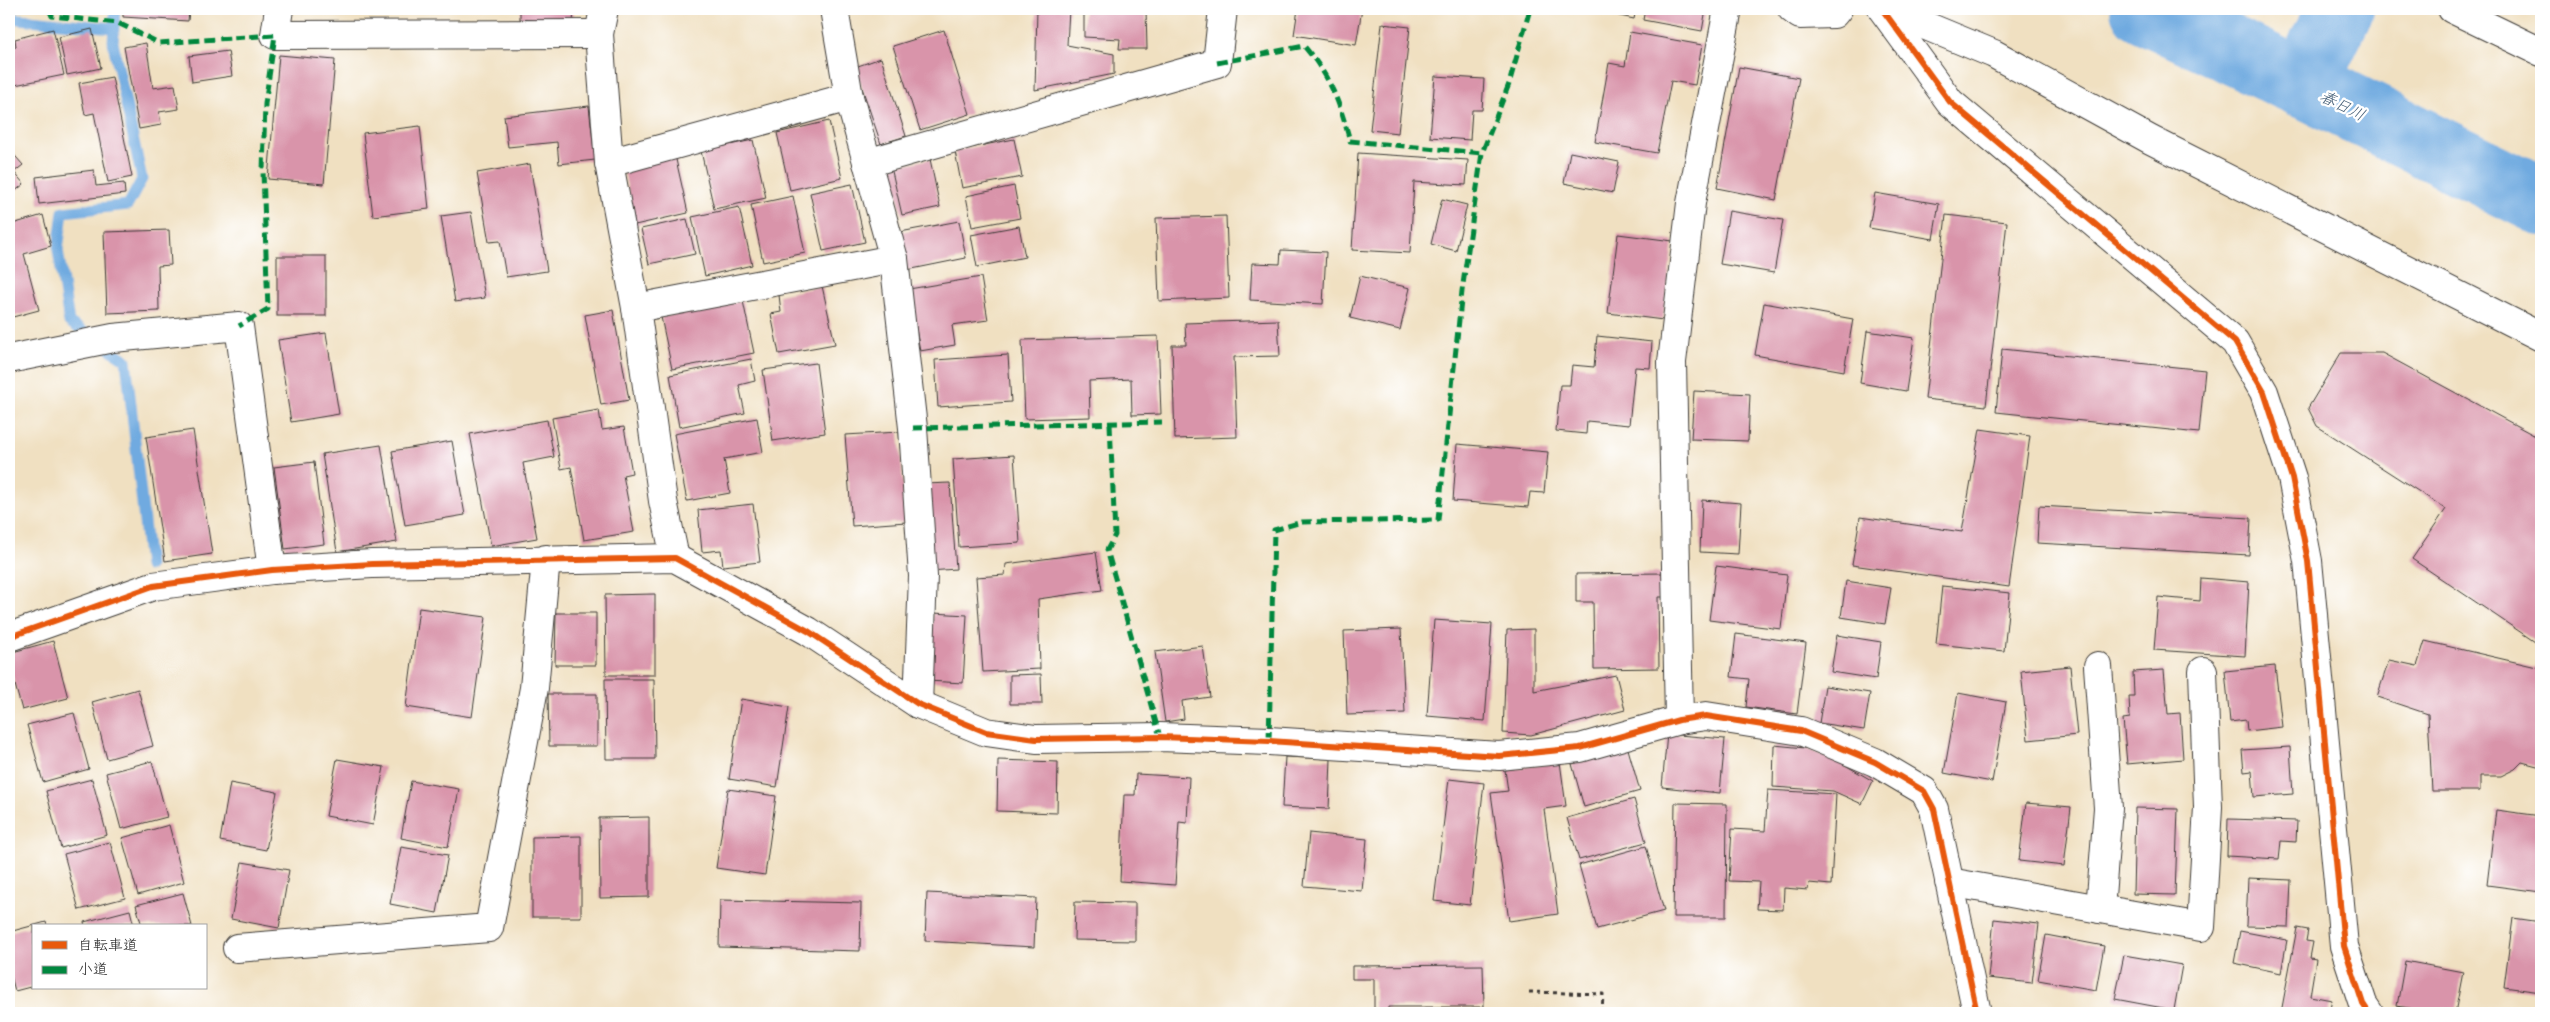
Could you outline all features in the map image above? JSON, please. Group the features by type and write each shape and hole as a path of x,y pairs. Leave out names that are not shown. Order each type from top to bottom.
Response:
{"street":[{"path":"279,9 276,35 601,21 609,163 636,308 663,501 675,558"},
{"path":"834,9 849,97 894,259 913,428 923,576 918,704"},
{"path":"867,164 1217,63 1223,9"},
{"path":"1680,720 1672,362 1691,203 1728,9"},
{"path":"1792,9 1800,15 1834,14 1838,9"},
{"path":"1883,9 1994,54 2151,140 2541,337"},
{"path":"1883,9 1950,102 2235,342 2264,392 2292,478 2308,562 2344,946 2364,1004 2369,1013"},
{"path":"2452,9 2541,52"},
{"path":"609,163 849,97"},
{"path":"636,308 894,259"},
{"path":"9,359 112,338 240,326 272,570"},
{"path":"9,637 153,586 272,570 546,559 675,558 808,631 918,704 986,732 1036,739 1190,738 1500,756 1580,748 1680,720 1706,716 1801,731 1875,762 1924,791 1934,809 1977,1013"},
{"path":"237,948 489,928 534,688 546,559"},
{"path":"2098,666 2108,808 2100,909"},
{"path":"1950,882 2201,927 2208,807 2203,671"}],"path":[{"path":"1529,992 1603,994 1602,1013"}],"building":[{"path":"123,9 189,9 188,21 123,17"},
{"path":"520,9 574,9 573,23 520,19"},
{"path":"1037,9 1069,9 1067,45 1114,54 1114,74 1035,90"},
{"path":"1084,9 1146,9 1147,49 1119,49 1120,39 1084,37"},
{"path":"1298,9 1362,9 1356,45 1294,35"},
{"path":"1587,9 1636,9 1634,19"},
{"path":"1645,9 1706,9 1702,31 1643,20"},
{"path":"1382,24 1410,27 1398,133 1370,130"},
{"path":"53,29 64,75 10,86 9,49 16,47 15,39"},
{"path":"92,29 101,68 67,75 59,37"},
{"path":"944,30 970,114 920,130 893,46"},
{"path":"1630,32 1702,45 1695,85 1671,81 1657,153 1595,142 1609,63 1625,66"},
{"path":"146,43 153,88 175,85 179,109 159,112 161,125 139,129 124,47"},
{"path":"228,51 232,76 192,82 189,56"},
{"path":"279,55 335,60 324,184 268,179"},
{"path":"881,58 906,136 881,144 855,67"},
{"path":"1739,67 1799,78 1776,200 1717,188"},
{"path":"1435,76 1484,79 1482,110 1472,110 1470,140 1430,137"},
{"path":"112,77 132,177 108,182 94,113 85,115 79,83"},
{"path":"589,106 595,160 559,164 557,142 508,147 504,116"},
{"path":"829,121 842,178 790,190 777,133"},
{"path":"420,126 429,209 373,216 363,133"},
{"path":"1014,139 1022,177 962,188 955,151"},
{"path":"753,140 766,198 714,209 701,151"},
{"path":"9,149 23,165 14,172 24,184 9,196"},
{"path":"1570,152 1619,162 1613,193 1564,183"},
{"path":"1358,153 1468,160 1466,185 1414,182 1410,253 1352,250"},
{"path":"675,155 688,213 635,225 623,167"},
{"path":"930,159 940,207 902,215 891,167"},
{"path":"530,164 547,271 506,277 500,241 489,242 477,173"},
{"path":"94,170 96,186 124,183 125,194 39,204 36,177"},
{"path":"852,184 865,242 823,251 810,193"},
{"path":"1014,186 1020,218 972,227 966,196"},
{"path":"1875,193 1939,204 1933,239 1869,228"},
{"path":"793,196 805,253 763,262 751,205"},
{"path":"1442,199 1467,205 1456,251 1431,244"},
{"path":"739,207 752,265 705,276 692,217"},
{"path":"1729,211 1783,220 1774,273 1720,264"},
{"path":"471,212 485,298 455,302 441,216"},
{"path":"43,215 51,246 24,254 39,310 9,318 9,225"},
{"path":"1946,215 2007,222 1986,406 1925,399"},
{"path":"1226,216 1229,298 1159,301 1156,218"},
{"path":"687,219 695,254 649,264 641,229"},
{"path":"959,221 966,258 907,270 900,232"},
{"path":"1019,226 1025,257 977,267 971,235"},
{"path":"169,230 171,265 158,266 159,311 107,313 104,232"},
{"path":"1618,234 1673,241 1663,320 1608,313"},
{"path":"1281,250 1326,252 1323,304 1250,300 1252,263 1280,264"},
{"path":"277,256 326,256 326,316 277,316"},
{"path":"1360,276 1410,288 1400,330 1350,318"},
{"path":"981,277 988,320 952,325 955,345 920,351 909,289"},
{"path":"822,286 835,344 779,354 771,314 781,312 779,295"},
{"path":"743,301 754,353 672,369 661,317"},
{"path":"1764,303 1853,319 1844,371 1755,355"},
{"path":"613,310 629,400 601,405 585,315"},
{"path":"1278,320 1280,356 1234,357 1237,437 1175,439 1172,345 1186,345 1185,323"},
{"path":"1867,331 1914,338 1906,391 1860,383"},
{"path":"326,333 339,414 291,422 278,340"},
{"path":"1158,336 1161,414 1132,415 1131,379 1089,381 1090,417 1025,419 1022,340"},
{"path":"1597,336 1652,342 1650,368 1635,367 1629,425 1587,421 1586,434 1556,431 1560,385 1570,385 1572,365 1594,367"},
{"path":"2002,349 2205,370 2199,433 1996,412"},
{"path":"2341,353 2382,353 2541,439 2541,646 2412,559 2446,509 2317,426 2308,408"},
{"path":"1008,355 1011,402 938,407 935,360"},
{"path":"751,359 755,381 739,385 745,413 679,427 670,375"},
{"path":"816,363 825,433 773,441 763,370"},
{"path":"1694,391 1750,394 1748,441 1691,439"},
{"path":"599,410 602,430 624,427 632,473 623,475 634,532 584,540 571,467 561,469 552,418"},
{"path":"757,418 763,452 724,459 730,493 687,501 674,434"},
{"path":"547,420 554,457 523,463 537,538 491,546 470,434"},
{"path":"1980,429 2030,436 2009,587 1852,565 1860,517 1962,532"},
{"path":"193,430 212,554 165,561 146,437"},
{"path":"899,432 906,522 852,526 845,435"},
{"path":"452,441 465,515 405,525 392,451"},
{"path":"1457,444 1548,452 1544,493 1530,492 1528,507 1453,501"},
{"path":"381,445 397,542 337,552 322,454"},
{"path":"1014,455 1020,543 959,547 953,459"},
{"path":"314,462 324,544 285,549 274,467"},
{"path":"950,483 956,569 930,571 925,484"},
{"path":"1702,500 1741,503 1738,554 1700,552"},
{"path":"753,504 760,562 723,566 721,550 702,552 698,510"},
{"path":"2039,506 2251,518 2249,555 2037,543"},
{"path":"1096,552 1102,590 1038,599 1040,669 983,672 976,577 1005,575 1006,564"},
{"path":"1716,566 1787,575 1781,629 1709,620"},
{"path":"1665,573 1666,597 1658,597 1659,668 1594,669 1593,602 1576,602 1576,574"},
{"path":"2201,578 2249,582 2245,656 2154,650 2158,597 2200,601"},
{"path":"1846,581 1891,588 1885,624 1841,617"},
{"path":"1942,586 2010,593 2004,651 1936,644"},
{"path":"655,594 655,675 606,675 605,595"},
{"path":"419,608 486,617 472,717 406,707"},
{"path":"556,613 596,613 596,665 555,665"},
{"path":"933,613 967,615 963,683 928,681"},
{"path":"1434,620 1492,624 1485,721 1427,716"},
{"path":"1401,629 1405,713 1347,715 1344,631"},
{"path":"1534,629 1534,691 1616,675 1625,710 1531,735 1503,733 1507,630"},
{"path":"1736,634 1806,643 1797,714 1746,707 1749,679 1731,677"},
{"path":"1837,635 1881,642 1876,679 1831,672"},
{"path":"53,641 68,698 22,710 9,663 9,653"},
{"path":"2425,641 2541,668 2541,767 2522,762 2515,769 2501,776 2480,776 2480,791 2432,791 2428,714 2377,697 2389,660 2417,666"},
{"path":"1203,646 1210,697 1182,701 1184,719 1165,722 1155,652"},
{"path":"2070,666 2077,735 2028,740 2021,671"},
{"path":"2275,666 2282,727 2247,731 2246,720 2230,722 2225,671"},
{"path":"2164,670 2168,714 2180,713 2183,759 2127,764 2123,719 2130,718 2129,696 2134,696 2133,672"},
{"path":"1041,674 1042,704 1010,704 1010,675"},
{"path":"605,679 654,679 655,759 606,759"},
{"path":"1825,686 1870,693 1864,730 1819,723"},
{"path":"138,689 153,746 107,759 92,702"},
{"path":"1958,693 2006,702 1992,782 1944,773"},
{"path":"548,694 597,694 597,746 549,746"},
{"path":"741,699 789,707 777,787 729,779"},
{"path":"74,713 89,769 43,782 27,725"},
{"path":"1667,734 1725,739 1720,793 1662,787"},
{"path":"1774,745 1805,748 1838,761 1873,781 1862,804 1833,791 1773,787"},
{"path":"2290,747 2293,794 2254,797 2252,771 2244,772 2242,750"},
{"path":"1628,749 1640,791 1584,807 1572,764"},
{"path":"1285,757 1331,759 1329,809 1282,807"},
{"path":"337,759 384,767 373,825 326,816"},
{"path":"998,760 1058,762 1057,813 997,811"},
{"path":"152,761 167,817 121,829 106,773"},
{"path":"1560,762 1566,806 1544,809 1558,914 1509,921 1491,793 1508,791 1505,770"},
{"path":"1136,774 1189,777 1187,823 1179,822 1175,885 1120,881 1124,795 1135,795"},
{"path":"92,779 107,835 61,848 46,791"},
{"path":"1449,779 1484,783 1470,905 1434,901"},
{"path":"411,781 459,789 448,847 401,838"},
{"path":"230,783 277,792 266,850 220,841"},
{"path":"728,789 776,796 765,875 716,868"},
{"path":"1768,790 1836,794 1831,885 1809,883 1808,890 1784,888 1783,910 1757,909 1759,882 1729,881 1732,829 1765,831"},
{"path":"1634,799 1646,842 1579,860 1567,818"},
{"path":"1675,803 1727,804 1726,917 1673,917"},
{"path":"2026,803 2071,807 2064,866 2019,861"},
{"path":"2135,808 2178,809 2175,895 2133,894"},
{"path":"2496,810 2541,816 2541,892 2487,885"},
{"path":"649,817 649,897 600,898 599,818"},
{"path":"2228,819 2297,821 2296,842 2281,841 2279,859 2227,856"},
{"path":"169,825 184,882 138,895 122,838"},
{"path":"1309,833 1367,839 1362,891 1304,886"},
{"path":"581,836 581,917 532,917 532,837"},
{"path":"110,842 125,898 79,910 64,854"},
{"path":"1646,846 1664,911 1597,929 1579,865"},
{"path":"401,847 448,855 437,913 390,904"},
{"path":"242,862 289,870 279,928 231,919"},
{"path":"2248,878 2291,880 2289,927 2246,926"},
{"path":"183,893 191,924 141,924 136,905"},
{"path":"927,893 1036,898 1034,947 925,941"},
{"path":"720,900 861,903 860,951 719,947"},
{"path":"1075,902 1135,903 1135,941 1074,940"},
{"path":"130,910 134,924 84,924 84,922"},
{"path":"2513,918 2541,922 2541,992 2504,987"},
{"path":"1994,919 2039,924 2032,983 1988,978"},
{"path":"32,926 32,987 15,991 9,968 9,932"},
{"path":"2297,928 2308,930 2306,941 2313,942 2310,958 2316,959 2310,996 2332,1000 2329,1013 2281,1013"},
{"path":"2240,931 2287,940 2281,973 2234,963"},
{"path":"2046,935 2104,946 2096,990 2038,980"},
{"path":"2124,955 2182,965 2174,1010 2115,999"},
{"path":"2405,961 2463,972 2455,1013 2439,1013 2397,1006"},
{"path":"1483,965 1484,1007 1388,1007 1388,1013 1374,1013 1374,979 1352,979 1352,966"}],"waterway":[{"path":"115,9 113,43 142,179 128,205 63,212 58,250 69,322 126,360 149,566"},
{"name":"春日川","path":"2144,9 2304,84 2541,201"},
{"path":"2304,84 2340,9"},
{"path":"9,18 113,28"}],"marked path":[{"path":"49,9 52,16 118,23 159,43 275,35 265,104 263,171 268,309 239,326"},
{"path":"1269,741 1274,530 1302,522 1438,520 1462,291 1482,153 1509,84 1530,9"},
{"path":"1217,63 1304,46 1321,69 1333,90 1350,141 1482,153"},
{"path":"913,428 1162,422"},
{"path":"1110,424 1115,535 1107,550 1160,737"}],"cycle path":[{"path":"1882,9 1950,102 2235,342 2264,392 2292,478 2308,561 2344,946 2363,1004 2369,1013"},
{"path":"9,637 153,586 272,570 372,564 675,558 808,631 918,704 986,732 1036,739 1160,737 1269,741 1499,756 1580,748 1679,720 1706,716 1801,731 1875,762 1924,791 1934,809 1977,1013"}]}
